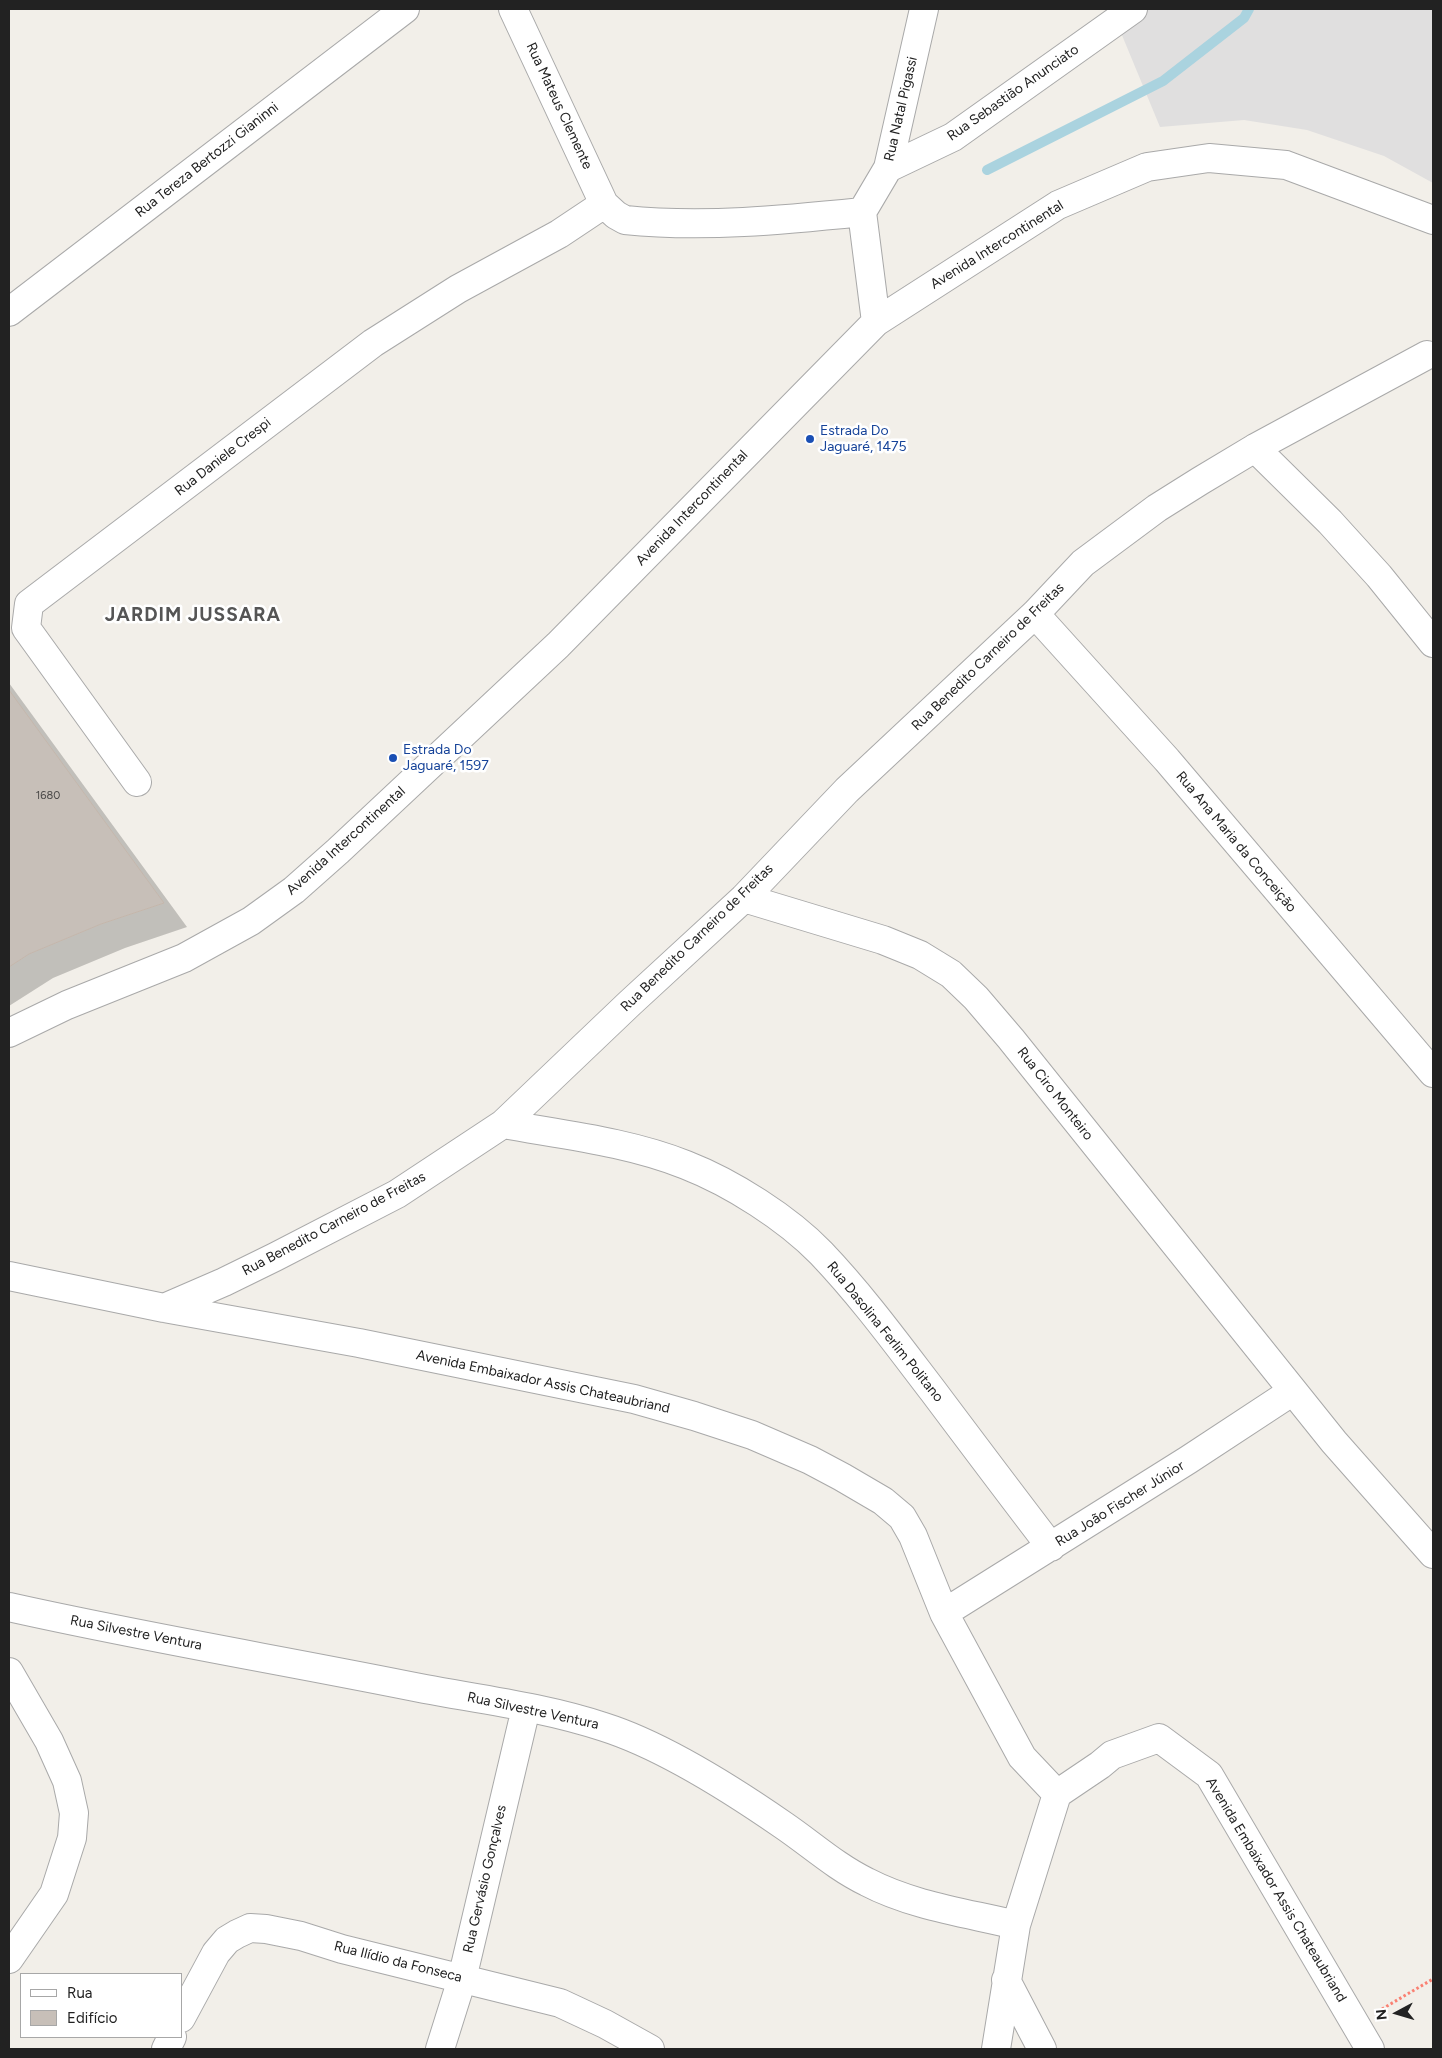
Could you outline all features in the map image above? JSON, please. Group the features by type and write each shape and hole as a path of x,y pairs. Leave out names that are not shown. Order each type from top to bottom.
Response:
{"street":[{"name":"Rua Tereza Bertozzi Gianinni","path":"9,312 405,9"},
{"name":"Rua Mateus Clemente","path":"513,9 604,204"},
{"name":"Rua Natal Pigassi","path":"862,212 888,168 924,9"},
{"name":"Rua Sebastião Anunciato","path":"888,168 954,137 1133,9"},
{"name":"Avenida Intercontinental","path":"9,1033 67,1005 184,958 251,921 294,890 558,645 876,322 1058,205 1147,167 1209,158 1286,165 1433,220"},
{"path":"604,204 625,220 696,224 796,219 862,212 876,322"},
{"name":"Rua Daniele Crespi","path":"137,782 26,628 29,604 373,343 458,289 559,234 604,204"},
{"name":"Rua Benedito Carneiro de Freitas","path":"164,1308 266,1261 397,1194 503,1124 744,898 847,790 1035,614 1083,563 1157,508 1255,448 1427,355"},
{"path":"1255,448 1330,522 1379,576 1433,643"},
{"name":"Rua Ana Maria da Conceição","path":"1035,614 1168,760 1433,1073"},
{"name":"Rua Ciro Monteiro","path":"744,898 883,940 920,955 951,974 976,998 1011,1039 1334,1442 1433,1554"},
{"name":"Rua Dasolina Ferlim Politano","path":"503,1124 610,1143 670,1159 726,1183 778,1217 821,1253 878,1319 1051,1548"},
{"name":"Avenida Embaixador Assis Chateaubriand","path":"9,1276 164,1308 359,1343 634,1399 752,1435 842,1477 883,1502 902,1517 913,1536 944,1614 1022,1757 1057,1794 1100,1766 1112,1755 1159,1738 1209,1775 1370,2049"},
{"name":"Rua João Fischer Júnior","path":"944,1614 1188,1460 1292,1390"},
{"name":"Rua Silvestre Ventura","path":"9,1607 99,1627 526,1708 606,1727 705,1774 785,1826 824,1856 875,1886 903,1898 1016,1925"},
{"path":"9,1672 49,1741 67,1782 74,1813 72,1838 54,1894 9,1959"},
{"name":"Rua Gervásio Gonçalves","path":"440,2049 462,1979 526,1708"},
{"path":"996,2049 1016,1925 1057,1794"},
{"name":"Rua Ilídio da Fonseca","path":"182,2016 216,1953 227,1940 250,1928 266,1929 301,1936 342,1949 560,2003 605,2024 650,2049"},
{"path":"1006,1980 1042,2049"}],"path":[{"path":"1356,2024 1433,1979"}],"shaded area":[{"path":"1145,9 1433,9 1433,183 1384,156 1307,130 1244,120 1160,127 1119,28"}],"building":[{"path":"9,690 164,903 101,924 29,954 9,967"}],"waterway":[{"path":"987,170 1163,81 1244,18 1249,9"}],"place":[{"name":"Estrada Do Jaguaré, 1475","path":"810,439"},
{"name":"Estrada Do Jaguaré, 1597","path":"393,758"}],"district":[{"name":"JARDIM JUSSARA","path":"193,615"}]}
